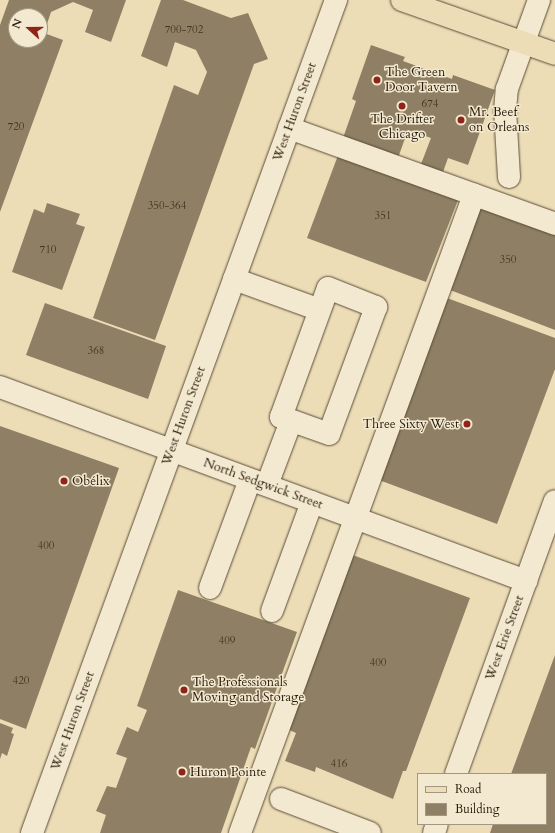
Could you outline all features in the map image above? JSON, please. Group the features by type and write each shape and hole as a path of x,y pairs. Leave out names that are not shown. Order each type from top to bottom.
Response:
{"main road":[{"path":"402,0 555,54"}],"street":[{"name":"West Huron Street","path":"32,833 336,0"},
{"path":"509,177 505,110 508,89 539,0"},
{"path":"289,128 555,224"},
{"path":"240,833 474,195"},
{"path":"234,279 320,310"},
{"path":"328,288 376,307 329,434 291,421 282,417 328,288"},
{"name":"North Sedgwick Street","path":"0,388 526,581"},
{"path":"210,588 259,482 291,421"},
{"name":"West Erie Street","path":"456,773 555,501"},
{"path":"272,611 312,502"},
{"path":"281,799 370,833"}],"building":[{"path":"9,0 126,0 111,42 85,32 93,10 73,2 51,12 48,21 48,8 8,8 8,48 48,48 48,34 63,40 0,212 0,25"},
{"path":"161,0 183,0 231,18 248,13 268,59 254,64 155,340 93,318 174,85 198,95 207,72 196,50 175,42 167,67 141,56"},
{"path":"371,45 405,57 403,61 452,79 453,75 495,90 468,165 448,158 443,172 421,164 431,138 408,130 398,158 343,138 356,101 352,99"},
{"path":"340,150 460,195 426,282 307,238"},
{"path":"47,203 80,214 76,224 85,227 62,290 12,272 34,209 44,213"},
{"path":"482,203 555,230 555,330 450,290"},
{"name":"Three Sixty West","path":"447,298 555,338 555,369 497,524 379,480"},
{"path":"45,303 166,346 148,399 26,355"},
{"path":"0,426 119,468 26,729 0,719"},
{"path":"350,554 470,598 406,771 403,771 393,799 316,767 315,772 285,761 296,733 285,728"},
{"path":"178,590 297,632 255,749 251,747 221,833 100,833 106,815 96,811 107,786 116,788 127,758 116,754 127,727 138,732 147,710 137,706"},
{"path":"555,655 555,833 490,833 493,825 547,825 547,773 511,773"},
{"path":"0,723 13,728 11,733 14,734 7,756 2,753 0,759"}],"place":[{"name":"The Green Door Tavern","path":"377,80"},
{"name":"The Drifter Chicago","path":"402,106"},
{"name":"Mr. Beef on Orleans","path":"461,120"},
{"name":"Three Sixty West","path":"467,424"},
{"name":"Obélix","path":"64,481"},
{"name":"The Professionals Moving and Storage","path":"184,690"},
{"name":"Huron Pointe","path":"182,772"}]}
